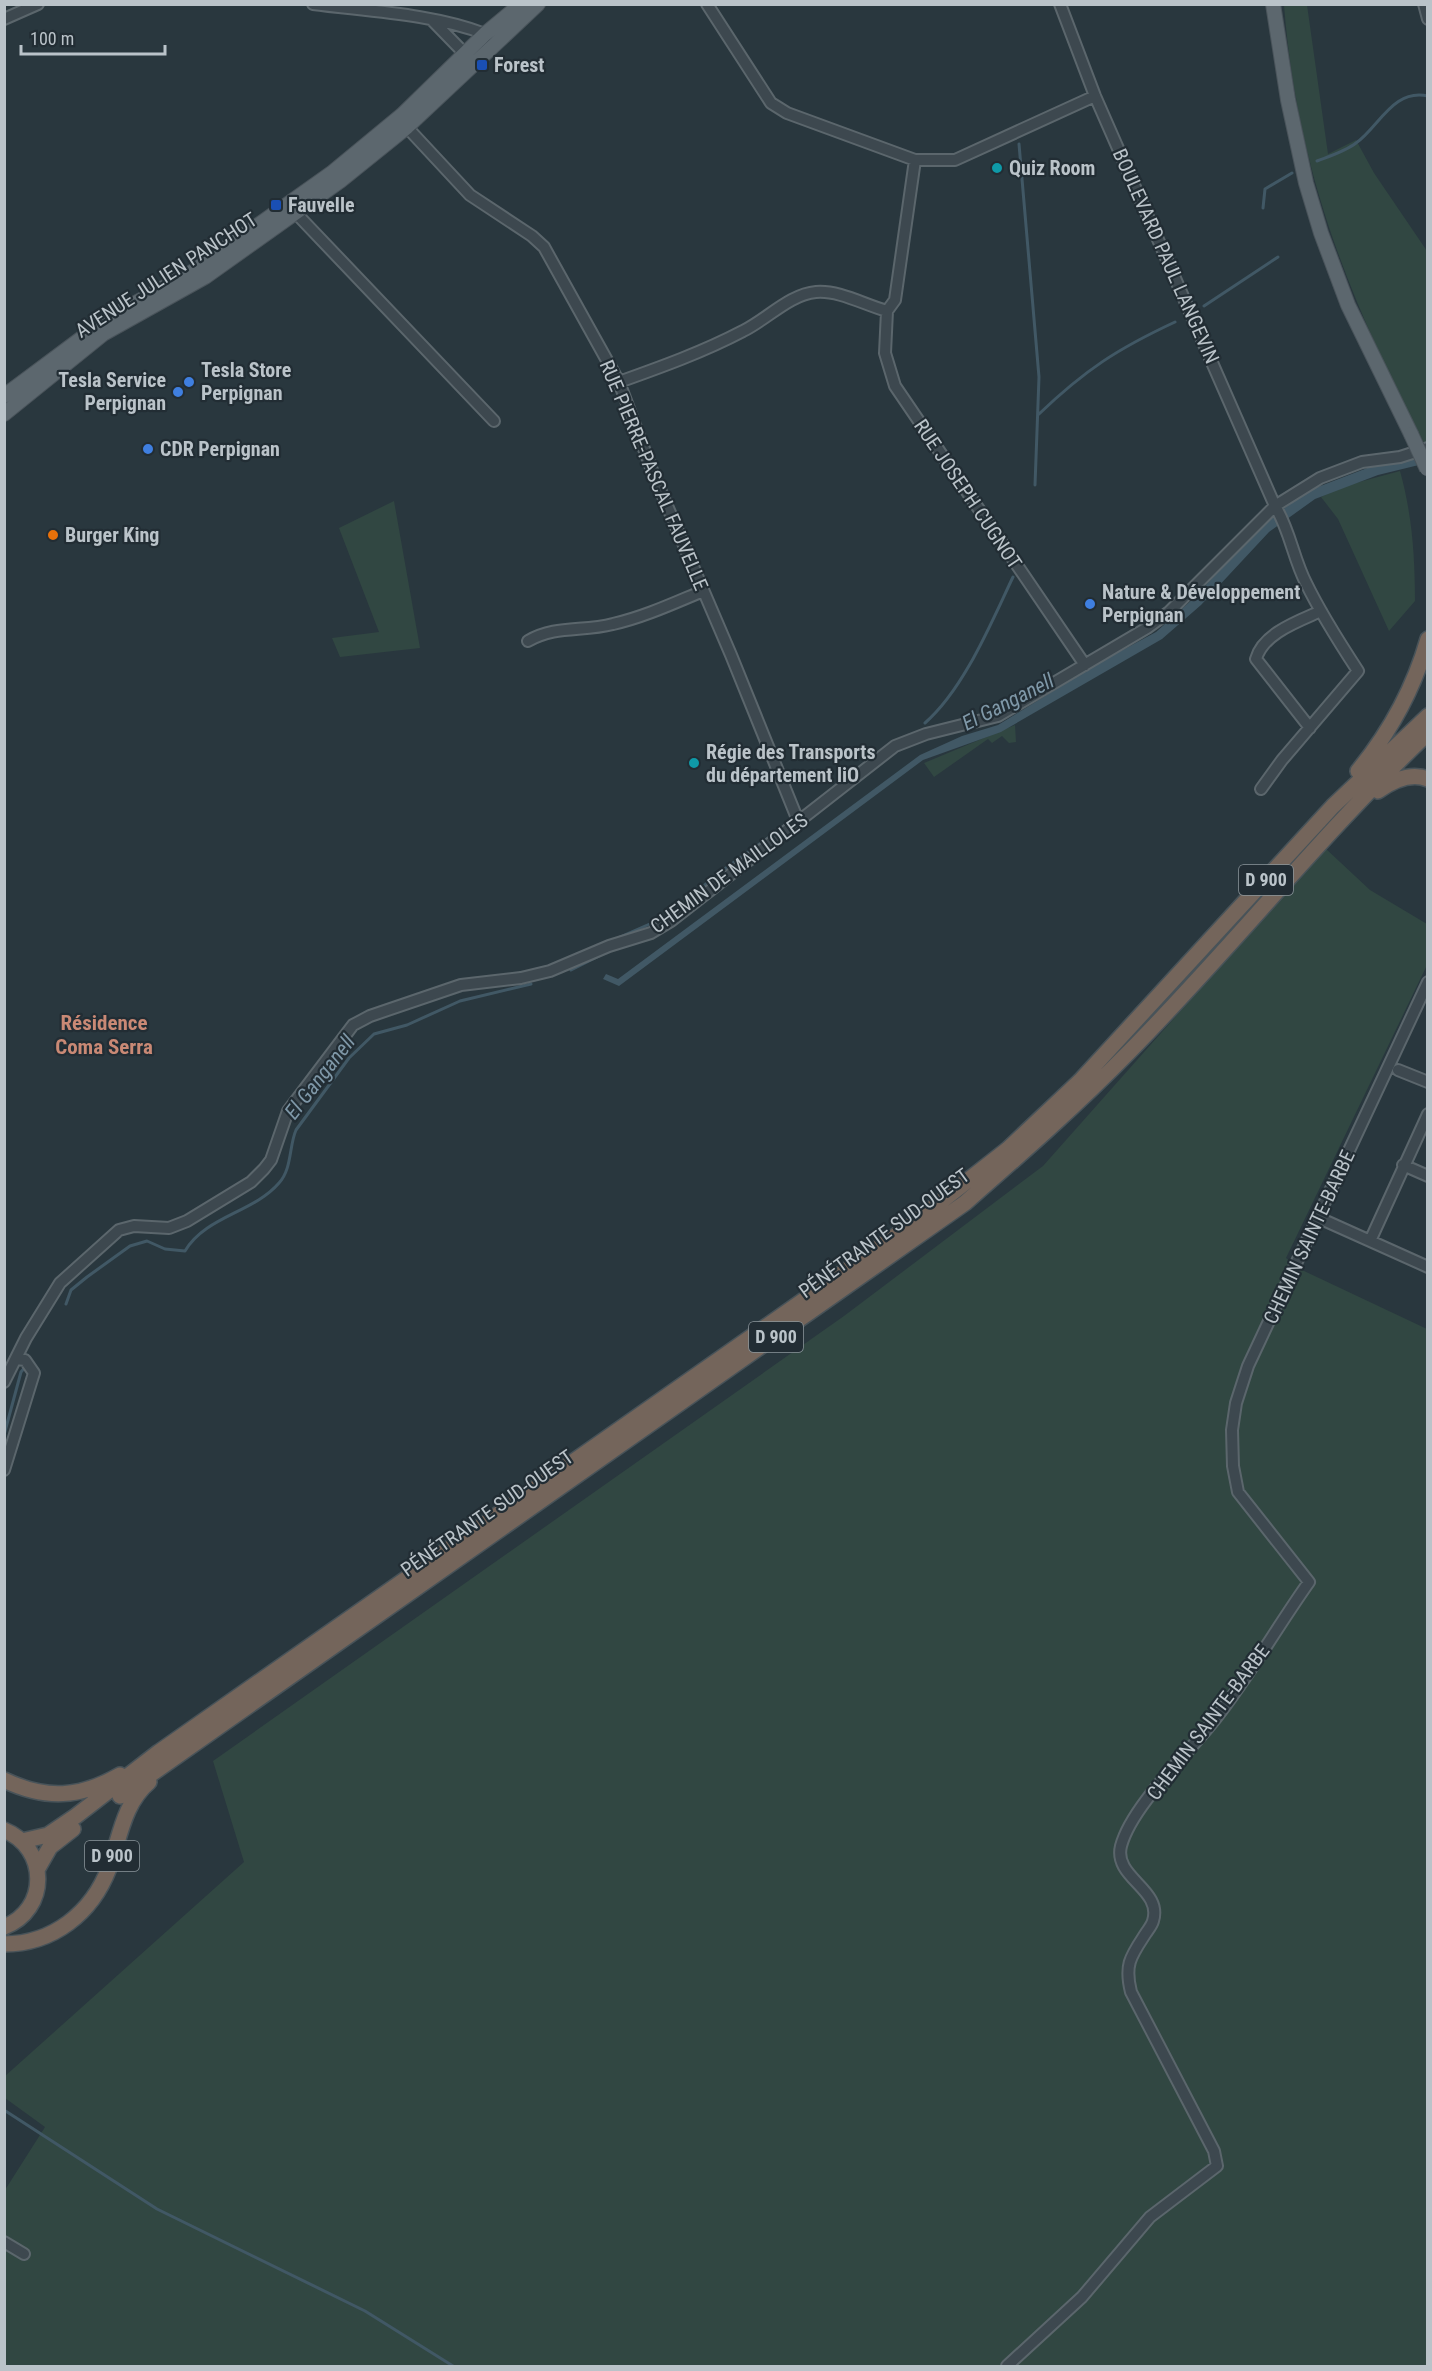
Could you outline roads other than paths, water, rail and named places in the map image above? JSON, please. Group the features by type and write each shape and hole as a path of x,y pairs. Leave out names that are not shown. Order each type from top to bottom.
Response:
{"highway":[{"path":"1333,806 1390,728 1413,682 1428,639"},
{"name":"D 900","path":"159,1752 911,1225 1008,1149 1080,1081 1333,806 1428,716"},
{"name":"PÉNÉTRANTE SUD-OUEST","path":"38,1868 50,1847 66,1834 965,1203 1039,1138 1131,1051 1326,837 1428,732"},
{"path":"1408,752 1428,739"},
{"path":"1326,837 1393,781 1409,776 1428,778"},
{"name":"PÉNÉTRANTE SUD-OUEST","path":"4,1944 38,1939 64,1927 83,1911 100,1887 109,1867 128,1809 145,1785 199,1739"},
{"path":"4,1780 40,1794 65,1794 92,1788 159,1752"},
{"path":"22,1841 48,1835 159,1752"},
{"path":"4,1830 22,1841 29,1849 38,1868 39,1879 34,1901 20,1919 4,1927"}],"main road":[{"name":"AVENUE JULIEN PANCHOT","path":"4,414 104,334 195,283 402,123 488,40 521,4"},
{"name":"AVENUE JULIEN PANCHOT","path":"402,123 466,55 538,4"},
{"path":"1273,4 1288,100 1306,183 1321,233 1348,305 1427,469"},
{"name":"AVENUE JULIEN PANCHOT","path":"4,396 110,317 192,272 292,210"}],"street":[{"path":"4,19 38,4"},
{"path":"313,4 433,21 488,40"},
{"path":"707,4 771,103 787,113 915,160 955,160 1095,96"},
{"name":"BOULEVARD PAUL LANGEVIN","path":"1059,4 1095,96 1286,526 1305,582 1335,639 1358,671 1310,728"},
{"path":"1424,4 1428,19"},
{"path":"433,21 466,55"},
{"name":"RUE PIERRE-PASCAL FAUVELLE","path":"402,123 470,195 532,236 544,248 619,382 652,473 704,591 799,823"},
{"name":"RUE JOSEPH CUGNOT","path":"915,160 895,300 887,311 885,353 895,386 1085,665"},
{"path":"292,210 494,421"},
{"path":"619,382 697,354 745,330 797,298 814,292 830,292 887,311"},
{"name":"CHEMIN DE MAILLOLES","path":"4,1382 60,1283 119,1230 134,1226 170,1228 187,1221 251,1182 271,1160 288,1111 353,1025 370,1016 460,985 521,978 550,970 609,946 651,933 671,921 895,747 926,734 998,716 1169,612 1276,507 1320,478 1362,462 1391,458 1428,448"},
{"path":"528,641 545,631 611,625 656,611 704,591"},
{"path":"1261,789 1310,728 1256,659 1257,653 1272,637 1292,624 1321,611"},
{"name":"CHEMIN SAINTE-BARBE","path":"1008,2367 1082,2297 1150,2217 1217,2166 1214,2151 1131,1992 1126,1974 1130,1958 1153,1921 1153,1908 1150,1898 1120,1861 1120,1849 1133,1820 1217,1717 1309,1582 1238,1492 1233,1466 1232,1431 1236,1403 1248,1366 1428,982"},
{"path":"1398,1070 1428,1082"},
{"path":"1370,1241 1428,1114"},
{"path":"1403,1165 1428,1176"},
{"path":"1318,1218 1428,1267"},
{"path":"4,1470 34,1373 26,1360 16,1359"},
{"path":"4,2242 24,2253"}],"water":[{"path":"1427,453 1427,463 1378,475 1315,499 1269,532 1201,605 1162,639 1001,732 923,760 619,986 603,979 606,974 618,979 920,755 962,736 998,725 1097,664 1156,632 1194,598 1262,524 1310,490 1375,465"}],"waterway":[{"path":"1317,161 1343,151 1356,143 1396,103 1416,95 1428,96"},
{"path":"1019,144 1039,377 1035,485"},
{"path":"1263,208 1265,189 1292,173"},
{"path":"1204,306 1278,257"},
{"path":"1039,414 1102,362 1175,322"},
{"path":"925,723 939,709 964,674 1013,577"},
{"path":"620,937 668,916 719,873 775,833"},
{"path":"571,970 599,956"},
{"name":"El Ganganell","path":"66,1304 71,1290 130,1246 147,1241 165,1249 185,1251 205,1230 268,1193 279,1183 286,1171 296,1130 349,1058 374,1034 407,1025 460,1001 531,984"},
{"name":"El Ganganell","path":"4,1435 21,1372 26,1366"},
{"path":"4,2110 157,2209 365,2311 453,2366"}],"place":[{"name":"Forest","path":"482,65"},
{"name":"Quiz Room","path":"997,168"},
{"name":"Fauvelle","path":"276,205"},
{"name":"Tesla Store Perpignan","path":"189,382"},
{"name":"Tesla Service Perpignan","path":"178,392"},
{"name":"CDR Perpignan","path":"148,449"},
{"name":"Burger King","path":"53,535"},
{"name":"Nature & Développement Perpignan","path":"1090,604"},
{"name":"Régie des Transports du département liO","path":"694,763"}],"district":[{"name":"Résidence Coma Serra","path":"104,1035"}]}
